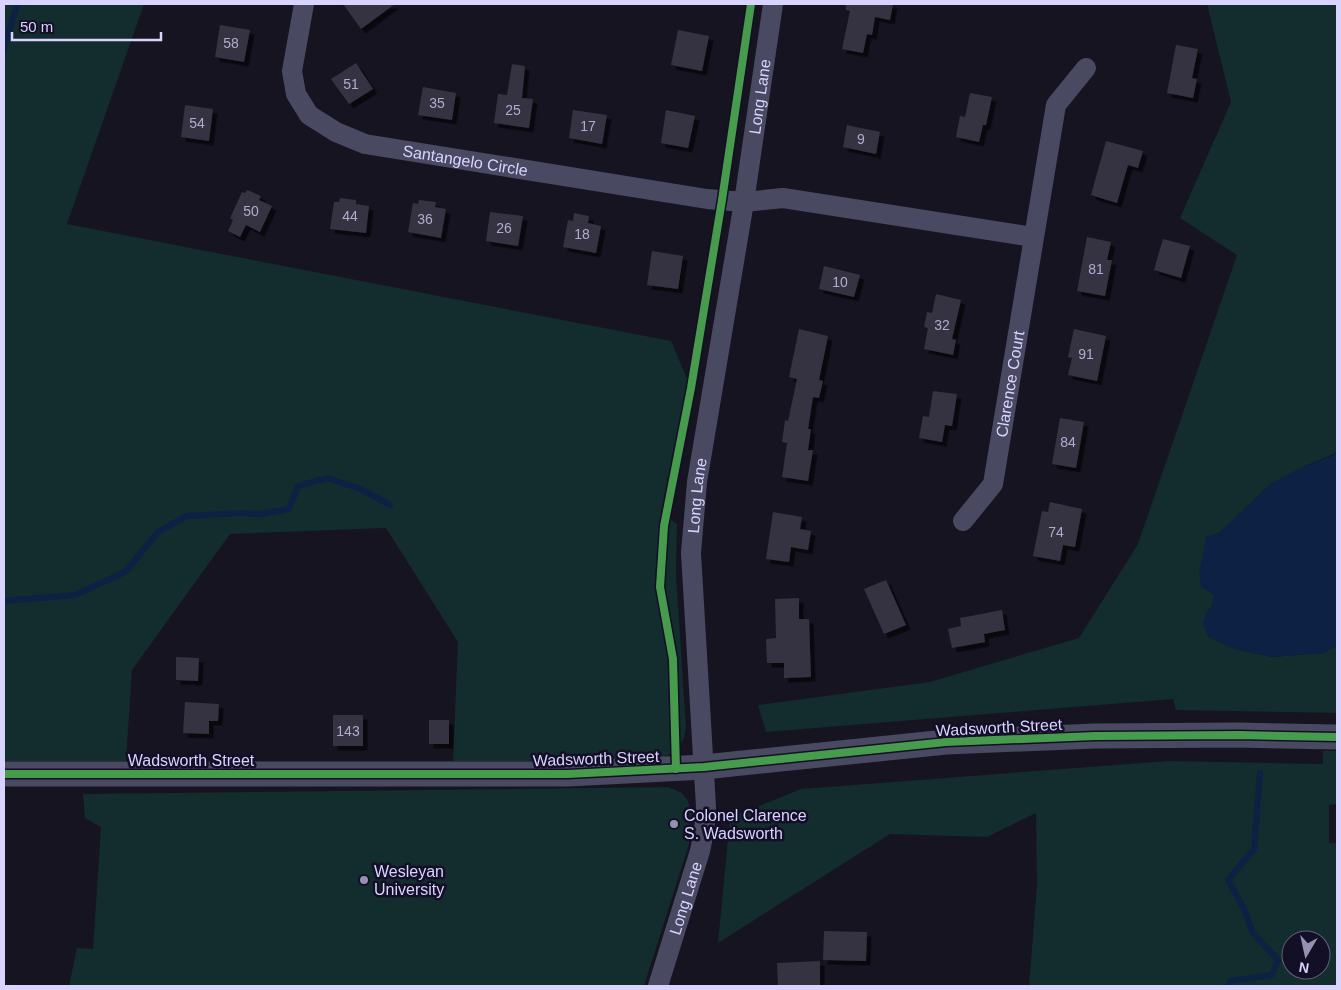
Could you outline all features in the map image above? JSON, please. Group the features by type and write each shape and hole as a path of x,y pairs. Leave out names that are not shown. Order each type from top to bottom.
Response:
{"street":[{"name":"Santangelo Circle","path":"304,4 292,71 296,94 309,116 336,132 365,144 707,198 744,202"},
{"name":"Long Lane","path":"658,986 700,851 704,831 706,807 691,553 697,482 744,202 773,4"},
{"name":"Clarence Court","path":"963,521 993,484 1056,105 1086,68"},
{"path":"744,202 783,198 1033,237"},
{"name":"Wadsworth Street","path":"4,774 568,774 704,767 946,742 1095,736 1239,735 1337,738"}],"green space":[{"path":"4,4 144,4 67,224 671,341 691,388 669,518 677,524 676,573 686,728 684,738 677,751 663,757 611,761 453,761 458,642 386,528 230,534 132,670 126,761 4,761"},
{"path":"1207,4 1337,4 1337,450 1334,454 1305,466 1271,484 1219,533 1206,537 1214,595 1212,606 1205,616 1208,636 1235,649 1273,657 1320,654 1337,646 1337,713 1176,710 1173,699 766,732 758,705 930,682 1079,638 1138,544 1237,255 1180,218 1231,102"},
{"path":"1323,751 1337,751 1337,804 1329,805 1329,843 1337,843 1337,986 1029,986 1037,885 1036,813 987,837 890,834 718,943 730,818 801,789 1168,761 1323,764"},
{"name":"Wesleyan University","path":"668,787 682,793 688,801 692,815 689,844 644,986 69,986 77,948 93,949 101,827 85,818 83,794"}],"water":[{"path":"1337,450 1337,646 1320,654 1273,657 1235,649 1208,636 1203,623 1205,616 1212,606 1214,595 1201,587 1199,573 1206,537 1219,533 1271,484 1305,466 1334,455"}],"building":[{"path":"343,4 395,4 361,29"},
{"path":"846,4 893,4 890,20 875,17 872,35 867,34 863,53 842,49 850,11 846,10"},
{"path":"220,25 250,30 244,62 215,57"},
{"path":"678,30 709,36 702,71 671,65"},
{"path":"1176,45 1198,49 1192,78 1197,79 1193,98 1167,93"},
{"path":"356,63 373,89 349,104 331,79"},
{"path":"512,64 525,66 522,98 533,99 529,128 494,123 498,94 507,95"},
{"path":"423,87 456,93 452,120 418,115"},
{"path":"970,93 992,97 986,125 983,125 979,142 956,137 960,116 965,117"},
{"path":"185,105 213,109 209,141 181,137"},
{"path":"573,110 607,115 602,144 569,138"},
{"path":"666,110 695,116 688,148 661,143"},
{"path":"847,125 880,132 876,154 843,147"},
{"path":"1106,141 1143,151 1138,168 1128,165 1117,203 1091,195"},
{"path":"247,190 261,196 259,200 272,206 260,232 246,225 240,237 228,231 233,220 230,218 242,192 245,193"},
{"path":"340,198 356,200 356,204 369,206 366,233 330,229 334,202 339,202"},
{"path":"419,200 436,202 435,207 446,209 441,238 408,232 413,203 418,204"},
{"path":"490,212 523,216 518,246 486,241"},
{"path":"574,213 589,216 588,223 601,226 596,253 563,247 568,220 573,221"},
{"path":"1087,237 1111,242 1107,260 1112,260 1105,296 1077,291"},
{"path":"1163,239 1190,246 1181,278 1154,270"},
{"path":"652,251 683,256 678,289 647,285"},
{"path":"824,266 860,275 854,297 819,289"},
{"path":"936,294 961,300 952,339 956,340 953,355 924,349 928,328 924,327 927,312 932,313"},
{"path":"799,329 828,336 819,380 823,381 819,398 813,397 808,429 811,429 808,450 813,450 808,481 782,477 787,443 782,442 785,420 788,421 797,379 789,377"},
{"path":"1074,329 1106,336 1097,381 1068,375 1072,358 1068,357"},
{"path":"933,391 957,394 952,426 945,425 942,442 919,438 923,416 929,417"},
{"path":"1060,418 1084,422 1076,468 1052,464"},
{"path":"1050,502 1082,509 1075,547 1063,545 1060,561 1033,556 1042,511 1048,512"},
{"path":"773,512 802,517 800,529 811,531 808,550 791,547 789,562 766,559"},
{"path":"886,580 906,625 884,634 864,589"},
{"path":"799,598 799,619 809,619 811,677 784,678 784,663 767,663 766,639 776,638 775,599"},
{"path":"1002,610 1005,630 984,634 985,642 952,648 948,629 961,626 960,618"},
{"path":"176,657 199,658 198,681 176,680"},
{"path":"185,702 219,704 218,721 209,721 209,734 183,733"},
{"path":"333,715 363,715 363,746 333,746"},
{"path":"429,720 449,720 449,744 429,744"},
{"path":"824,931 867,932 866,961 823,960"},
{"path":"820,961 820,986 778,986 777,963"}],"waterway":[{"path":"4,50 17,4"},
{"path":"4,601 75,595 125,572 158,532 187,516 239,513 261,514 289,509 298,486 327,478 361,489 390,505"},
{"path":"1229,986 1230,981 1272,975 1278,960 1253,933 1244,909 1228,880 1254,849 1260,773"}],"cycle path":[{"path":"676,769 673,659 660,587 664,526 691,388 722,200 751,4"},
{"path":"4,774 568,774 704,767 946,742 1095,736 1239,735 1337,737"}],"place":[{"name":"Colonel Clarence S. Wadsworth","path":"674,824"},
{"name":"Wesleyan University","path":"364,880"}]}
